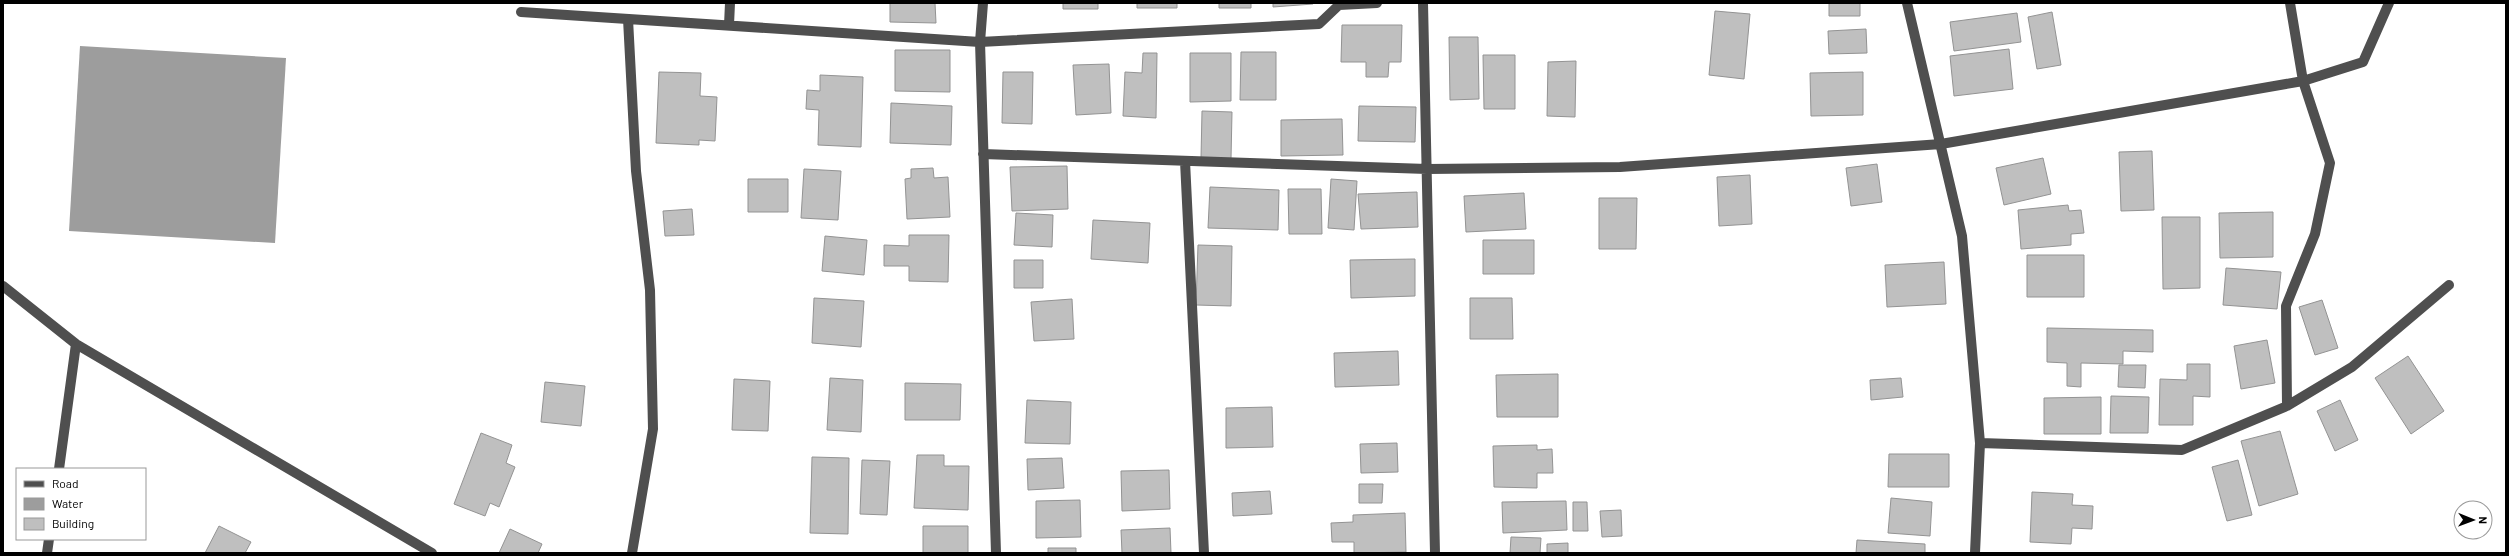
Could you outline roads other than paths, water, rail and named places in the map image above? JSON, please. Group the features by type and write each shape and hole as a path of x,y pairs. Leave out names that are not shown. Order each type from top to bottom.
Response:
{"street":[{"path":"729,25 730,3"},
{"path":"983,3 980,42 996,553"},
{"path":"521,12 980,42 1319,24 1339,5 1377,3"},
{"path":"1423,3 1435,553"},
{"path":"1908,3 1962,236 1980,443 1975,553"},
{"path":"2287,406 2286,306 2315,234 2330,163 2302,80 2290,3"},
{"path":"983,154 1427,169 1620,167 1941,144 2302,80 2363,62 2389,3"},
{"path":"628,18 636,171 650,290 653,429 632,553"},
{"path":"1185,160 1204,553"},
{"path":"1980,443 2182,450 2287,406 2352,367 2449,285"},
{"path":"3,286 76,344 432,553"},
{"path":"59,468 76,344"},
{"path":"47,553 49,540"}],"water":[{"path":"80,46 286,58 275,243 69,231"}]}
